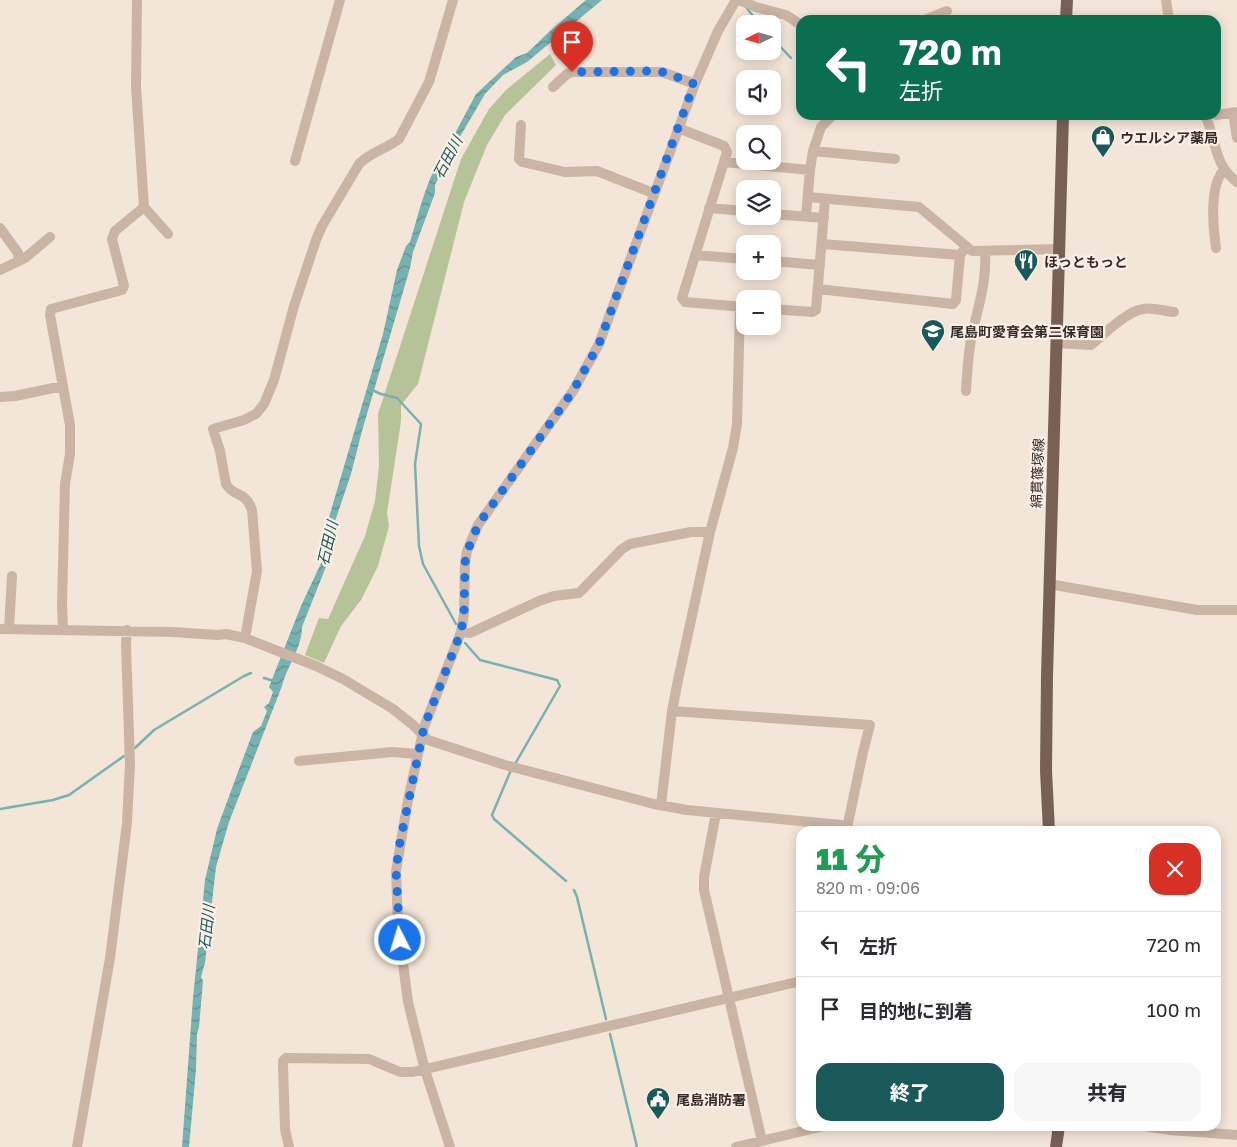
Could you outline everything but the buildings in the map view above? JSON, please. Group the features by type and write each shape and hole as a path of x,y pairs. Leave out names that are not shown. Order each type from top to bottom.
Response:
{"main road":[{"path":"1066,15 1067,0"},
{"name":"綿貫篠塚線","path":"1049,826 1046,737 1049,584 1063,120"},
{"path":"1056,1147 1058,1131"}],"street":[{"path":"137,0 136,102 144,207 168,234"},
{"path":"295,161 340,0"},
{"path":"245,638 258,571 252,510 244,496 229,489 226,484 220,451 213,429 244,420 256,414 264,404 274,380 294,306 322,226 359,164 367,156 391,145 401,134 429,82 453,0"},
{"path":"1166,0 1168,15"},
{"path":"450,1147 425,1070 405,988 396,871 399,847 422,734 461,632 464,614 465,563 472,538 490,508 573,391 590,361 603,334 694,84 734,1 786,15 796,22"},
{"path":"937,15 947,11"},
{"path":"553,87 567,74 572,72 657,71 694,84"},
{"path":"1221,114 1235,113 1237,138"},
{"path":"806,216 813,151 821,127 828,120"},
{"path":"1212,120 1218,158 1224,170 1237,182"},
{"path":"521,125 518,160 566,172 597,171 653,193"},
{"path":"678,128 724,146 726,150 724,162 682,296 683,300 736,306"},
{"path":"813,151 895,159"},
{"path":"724,162 810,170"},
{"path":"1216,248 1213,207 1219,177 1224,170"},
{"path":"808,197 919,207 963,251"},
{"path":"781,310 814,312 817,307 825,199"},
{"path":"63,629 65,484 70,454 70,425 50,309 122,290 124,286 112,239 113,235 115,231 144,207"},
{"path":"709,208 736,210"},
{"path":"781,215 824,218"},
{"path":"0,228 18,253 19,261"},
{"path":"0,270 19,261 50,237"},
{"path":"822,244 985,252 1058,249"},
{"path":"818,289 953,304 956,300 963,251"},
{"path":"966,391 971,341 983,292 986,270 985,252"},
{"path":"695,255 736,258"},
{"path":"781,262 820,265"},
{"path":"1056,343 1091,345 1138,309 1151,308 1174,312"},
{"path":"661,806 672,711 694,599 733,448 737,424 741,335"},
{"path":"0,397 15,396 63,386"},
{"path":"461,632 470,633 548,598 579,593 630,544 691,532 710,532"},
{"path":"12,576 5,629 127,630 226,634 245,638 327,670 393,709 414,725 428,740 513,767 661,806 842,826"},
{"path":"1049,584 1197,610 1237,610"},
{"path":"77,1147 110,958 127,823 130,764 127,630"},
{"path":"672,711 870,725 848,826"},
{"path":"300,761 393,752 417,754"},
{"path":"716,813 704,876 704,890 762,1141"},
{"path":"289,1147 285,1128 283,1061 286,1058 369,1059 400,1072 425,1070 796,982"},
{"path":"736,1147 803,1131"},
{"path":"1180,1131 1237,1135"}],"green space":[{"path":"550,54 556,65 505,115 487,145 464,202 418,384 401,405 401,421 387,513 389,526 378,566 361,600 341,626 324,663 305,655 319,618 328,619 365,536 375,501 379,466 378,414 461,159 489,109 506,90"}],"water":[{"name":"石田川","path":"586,0 602,0 527,62 503,75 485,94 451,152 435,185 435,193 413,252 351,474 329,539 329,559 302,627 297,650 229,822 216,867 205,963 201,977 203,981 197,1034 189,1147 182,1147 193,998 205,880 217,829 253,732 261,726 267,711 264,707 269,703 273,692 269,687 301,606 322,561 322,541 383,334 397,270 406,246 410,242 432,174 476,94 516,57 527,53"}],"waterway":[{"path":"746,7 752,15"},
{"path":"781,47 791,58"},
{"path":"372,390 397,398 421,424 415,464 419,546 423,564 456,624"},
{"path":"465,643 480,660 557,680 560,686 515,764"},
{"path":"135,748 154,730 251,673"},
{"path":"264,678 274,681"},
{"path":"0,809 53,800 69,795 124,756"},
{"path":"511,770 492,815 494,819 566,881"},
{"path":"574,890 606,1019"},
{"path":"610,1034 637,1147"}],"place":[{"name":"ウエルシア薬局","path":"1103,158"},
{"name":"ほっともっと","path":"1026,282"},
{"name":"尾島町愛育会第二保育園","path":"933,352"},
{"name":"尾島消防署","path":"658,1120"}],"route":[{"path":"400,940 396,888 399,847 424,727 461,632 464,614 467,552 478,525 573,391 599,344 694,84 657,71 572,72"}]}
